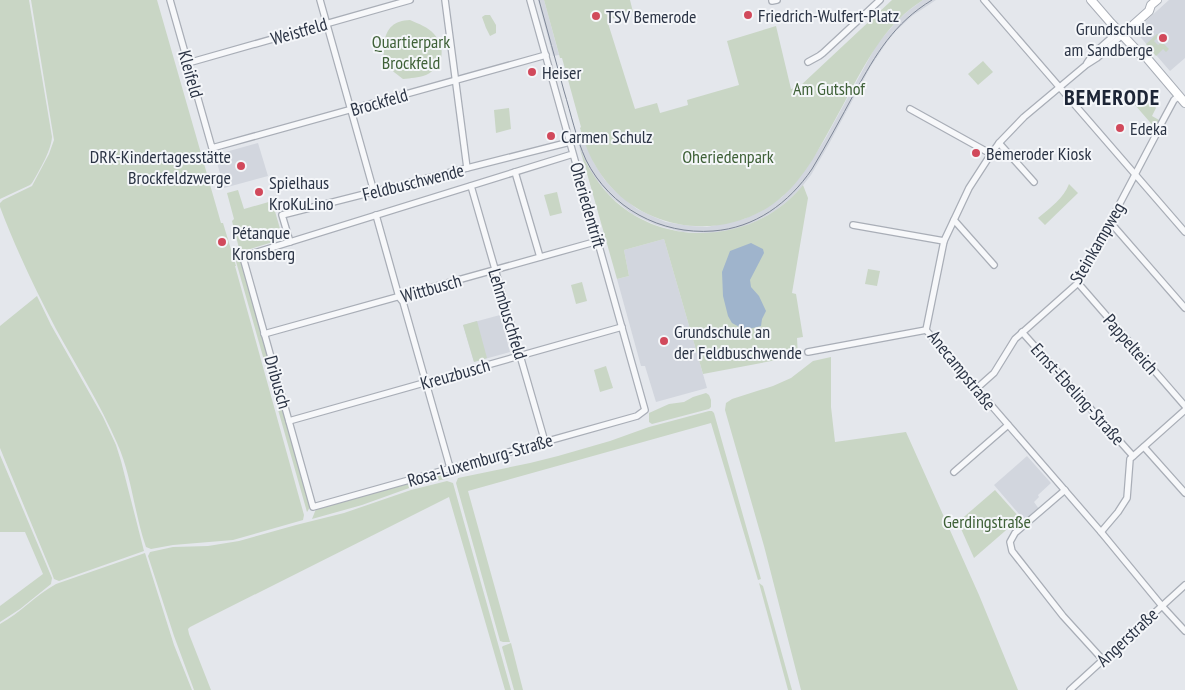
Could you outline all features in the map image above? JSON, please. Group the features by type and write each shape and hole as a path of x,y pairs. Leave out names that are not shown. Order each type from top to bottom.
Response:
{"main road":[{"path":"1091,0 1142,56 1146,57 1185,103"},
{"path":"1120,33 1149,11 1154,3"}],"street":[{"name":"Kleifeld","path":"170,0 212,148"},
{"path":"320,0 374,192"},
{"name":"Weistfeld","path":"188,63 410,0"},
{"path":"445,0 467,168"},
{"name":"Oheriedentrift","path":"530,0 646,410"},
{"path":"808,62 823,53 880,0"},
{"path":"984,0 1185,232"},
{"name":"Anecampstraße","path":"1120,33 1097,58 1024,117 991,154 969,188 944,242 926,330 1185,631"},
{"name":"Brockfeld","path":"212,148 546,56"},
{"name":"Steinkampweg","path":"976,389 994,373 1015,339 1078,283 1174,100 1179,96"},
{"path":"910,109 991,154"},
{"name":"Feldbuschwende","path":"290,242 282,215 570,142"},
{"path":"999,143 1034,182"},
{"name":"Feldbuschwende","path":"244,257 573,154"},
{"path":"515,172 540,257"},
{"name":"Lehmbuschfeld","path":"471,186 545,442"},
{"path":"376,215 451,469"},
{"path":"954,220 994,265"},
{"path":"1110,222 1185,308"},
{"path":"853,225 944,242"},
{"name":"Wittbusch","path":"264,334 598,241"},
{"name":"Dribusch","path":"244,257 313,507"},
{"name":"Pappelteich","path":"1078,283 1185,406"},
{"name":"Kreuzbusch","path":"289,421 622,327"},
{"path":"808,352 926,330"},
{"name":"Ernst-Ebeling-Straße","path":"1022,332 1133,456"},
{"name":"Rosa-Luxemburg-Straße","path":"313,507 637,416 646,410"},
{"path":"1101,532 1127,498 1130,459 1185,410"},
{"path":"954,472 1008,425"},
{"path":"1144,447 1185,493"},
{"path":"1065,490 1015,533 1010,542 1012,551 1063,616 1103,660"},
{"name":"Angerstraße","path":"1070,690 1185,585"}],"shaded area":[{"path":"538,0 544,0 559,55 553,56"},
{"path":"923,0 936,0 912,16 887,42 871,66 811,175 788,201 755,222 734,230 712,233 682,232 656,225 632,214 611,197 594,177 581,153 576,136 582,135 594,163 612,188 637,209 666,222 707,227 744,219 782,197 800,177 824,141 877,44 897,21"},
{"name":"Grundschule am Sandberge","path":"1169,0 1185,0 1185,58 1170,71 1136,32"},
{"name":"DRK-Kindertagesstätte Brockfeldzwerge","path":"258,143 268,176 224,188 215,155"},
{"name":"Grundschule an der Feldbuschwende","path":"664,239 707,388 656,402 645,366 641,366 617,279 629,276 624,250"},
{"path":"500,315 510,352 474,362 463,325"},
{"path":"1027,456 1051,483 1038,495 1039,497 1034,502 1039,509 1025,521 994,485"}],"green space":[{"path":"0,0 29,0 52,137 47,155 32,183 0,199"},
{"path":"31,0 157,0 221,223 223,223 236,266 304,515 303,520 233,540 173,545 151,549 146,547 126,468 117,443 41,299 19,254 0,207 0,203 3,200 32,186 49,154 54,140"},
{"name":"Oheriedenpark","path":"544,0 630,0 633,12 607,20 635,109 657,103 660,113 688,105 687,100 739,85 727,41 776,26 791,89 799,87 892,0 923,0 910,9 889,29 865,65 813,159 790,189 773,204 754,215 733,222 711,226 690,226 668,222 648,214 629,203 601,175 592,160 582,136 562,58 560,58"},
{"path":"490,15 496,25 496,33 490,36 482,17"},
{"name":"Quartierpark Brockfeld","path":"410,20 432,32 438,39 442,51 439,62 432,72 426,75 403,79 392,70 384,59 384,43 387,33 392,26 396,23"},
{"path":"1157,34 1159,36 1154,41 1158,45 1162,42 1169,49 1166,52 1163,49 1156,56 1146,44"},
{"path":"983,61 993,72 978,85 968,74"},
{"path":"1152,90 1156,94 1150,100 1156,108 1152,116 1159,120 1155,128 1135,105"},
{"path":"509,108 511,129 496,133 494,110"},
{"path":"580,149 595,177 616,202 638,217 662,227 687,232 713,232 739,228 763,218 784,204 803,185 808,198 792,293 796,294 803,337 797,338 798,356 703,374 664,239 624,250 629,276 617,279"},
{"path":"1069,184 1078,193 1045,225 1038,218 1052,207"},
{"path":"238,190 244,209 272,201 283,239 240,252 227,193"},
{"path":"557,192 562,213 550,216 544,195"},
{"path":"240,255 310,507 307,512 235,258"},
{"path":"868,269 880,271 877,286 865,284"},
{"path":"582,282 587,301 576,304 571,285"},
{"path":"37,296 51,325 103,417 116,445 144,551 59,581 54,579 0,448 0,326"},
{"path":"477,321 487,358 474,362 463,325"},
{"path":"831,357 831,407 835,442 906,432 979,595 1018,690 801,690 764,546 725,410 726,403 732,399 773,386 791,378 813,361"},
{"path":"606,366 613,388 600,392 594,370"},
{"path":"706,393 711,400 711,407 709,409 652,424 649,422 649,413 669,404 684,402"},
{"path":"709,411 714,413 761,579 758,580 711,423 468,491 510,642 500,641 456,483 458,478 558,456 649,427"},
{"path":"0,455 52,578 51,584 20,609 0,622 0,606 43,574 25,532 0,532"},
{"path":"450,471 451,476 449,478 412,487 362,505 312,519 316,509"},
{"path":"447,481 453,483 511,690 505,690 449,497 190,627 188,629 189,634 211,690 194,690 148,556 150,552 173,547 208,546 239,541 344,513 411,490"},
{"name":"Gerdingstraße","path":"995,490 1020,518 974,558 958,522"},
{"path":"145,553 174,645 192,690 0,690 0,624 56,584"},
{"path":"759,583 763,586 792,690 788,690"},
{"path":"511,643 523,690 514,690 502,647"}],"water":[{"path":"751,243 763,249 764,253 750,280 751,287 759,296 766,311 761,326 745,330 732,323 728,316 723,296 722,272 730,251"}],"tram line":[{"path":"539,0 576,135 582,152 596,177 623,205 639,215 656,223 694,231 713,231 743,225 770,212 793,193 812,169 863,78 887,40 907,19 932,0"}],"place":[{"name":"Friedrich-Wulfert-Platz","path":"748,15"},
{"name":"TSV Bemerode","path":"596,16"},
{"name":"Grundschule am Sandberge","path":"1163,38"},
{"name":"Heiser","path":"532,72"},
{"name":"Edeka","path":"1120,128"},
{"name":"Carmen Schulz","path":"551,136"},
{"name":"Bemeroder Kiosk","path":"976,153"},
{"name":"DRK-Kindertagesstätte Brockfeldzwerge","path":"241,166"},
{"name":"Spielhaus KroKuLino","path":"259,192"},
{"name":"Pétanque Kronsberg","path":"222,242"},
{"name":"Grundschule an der Feldbuschwende","path":"664,341"}],"district":[{"name":"BEMERODE","path":"1112,97"}],"park label":[{"name":"Am Gutshof","path":"829,88"}]}
